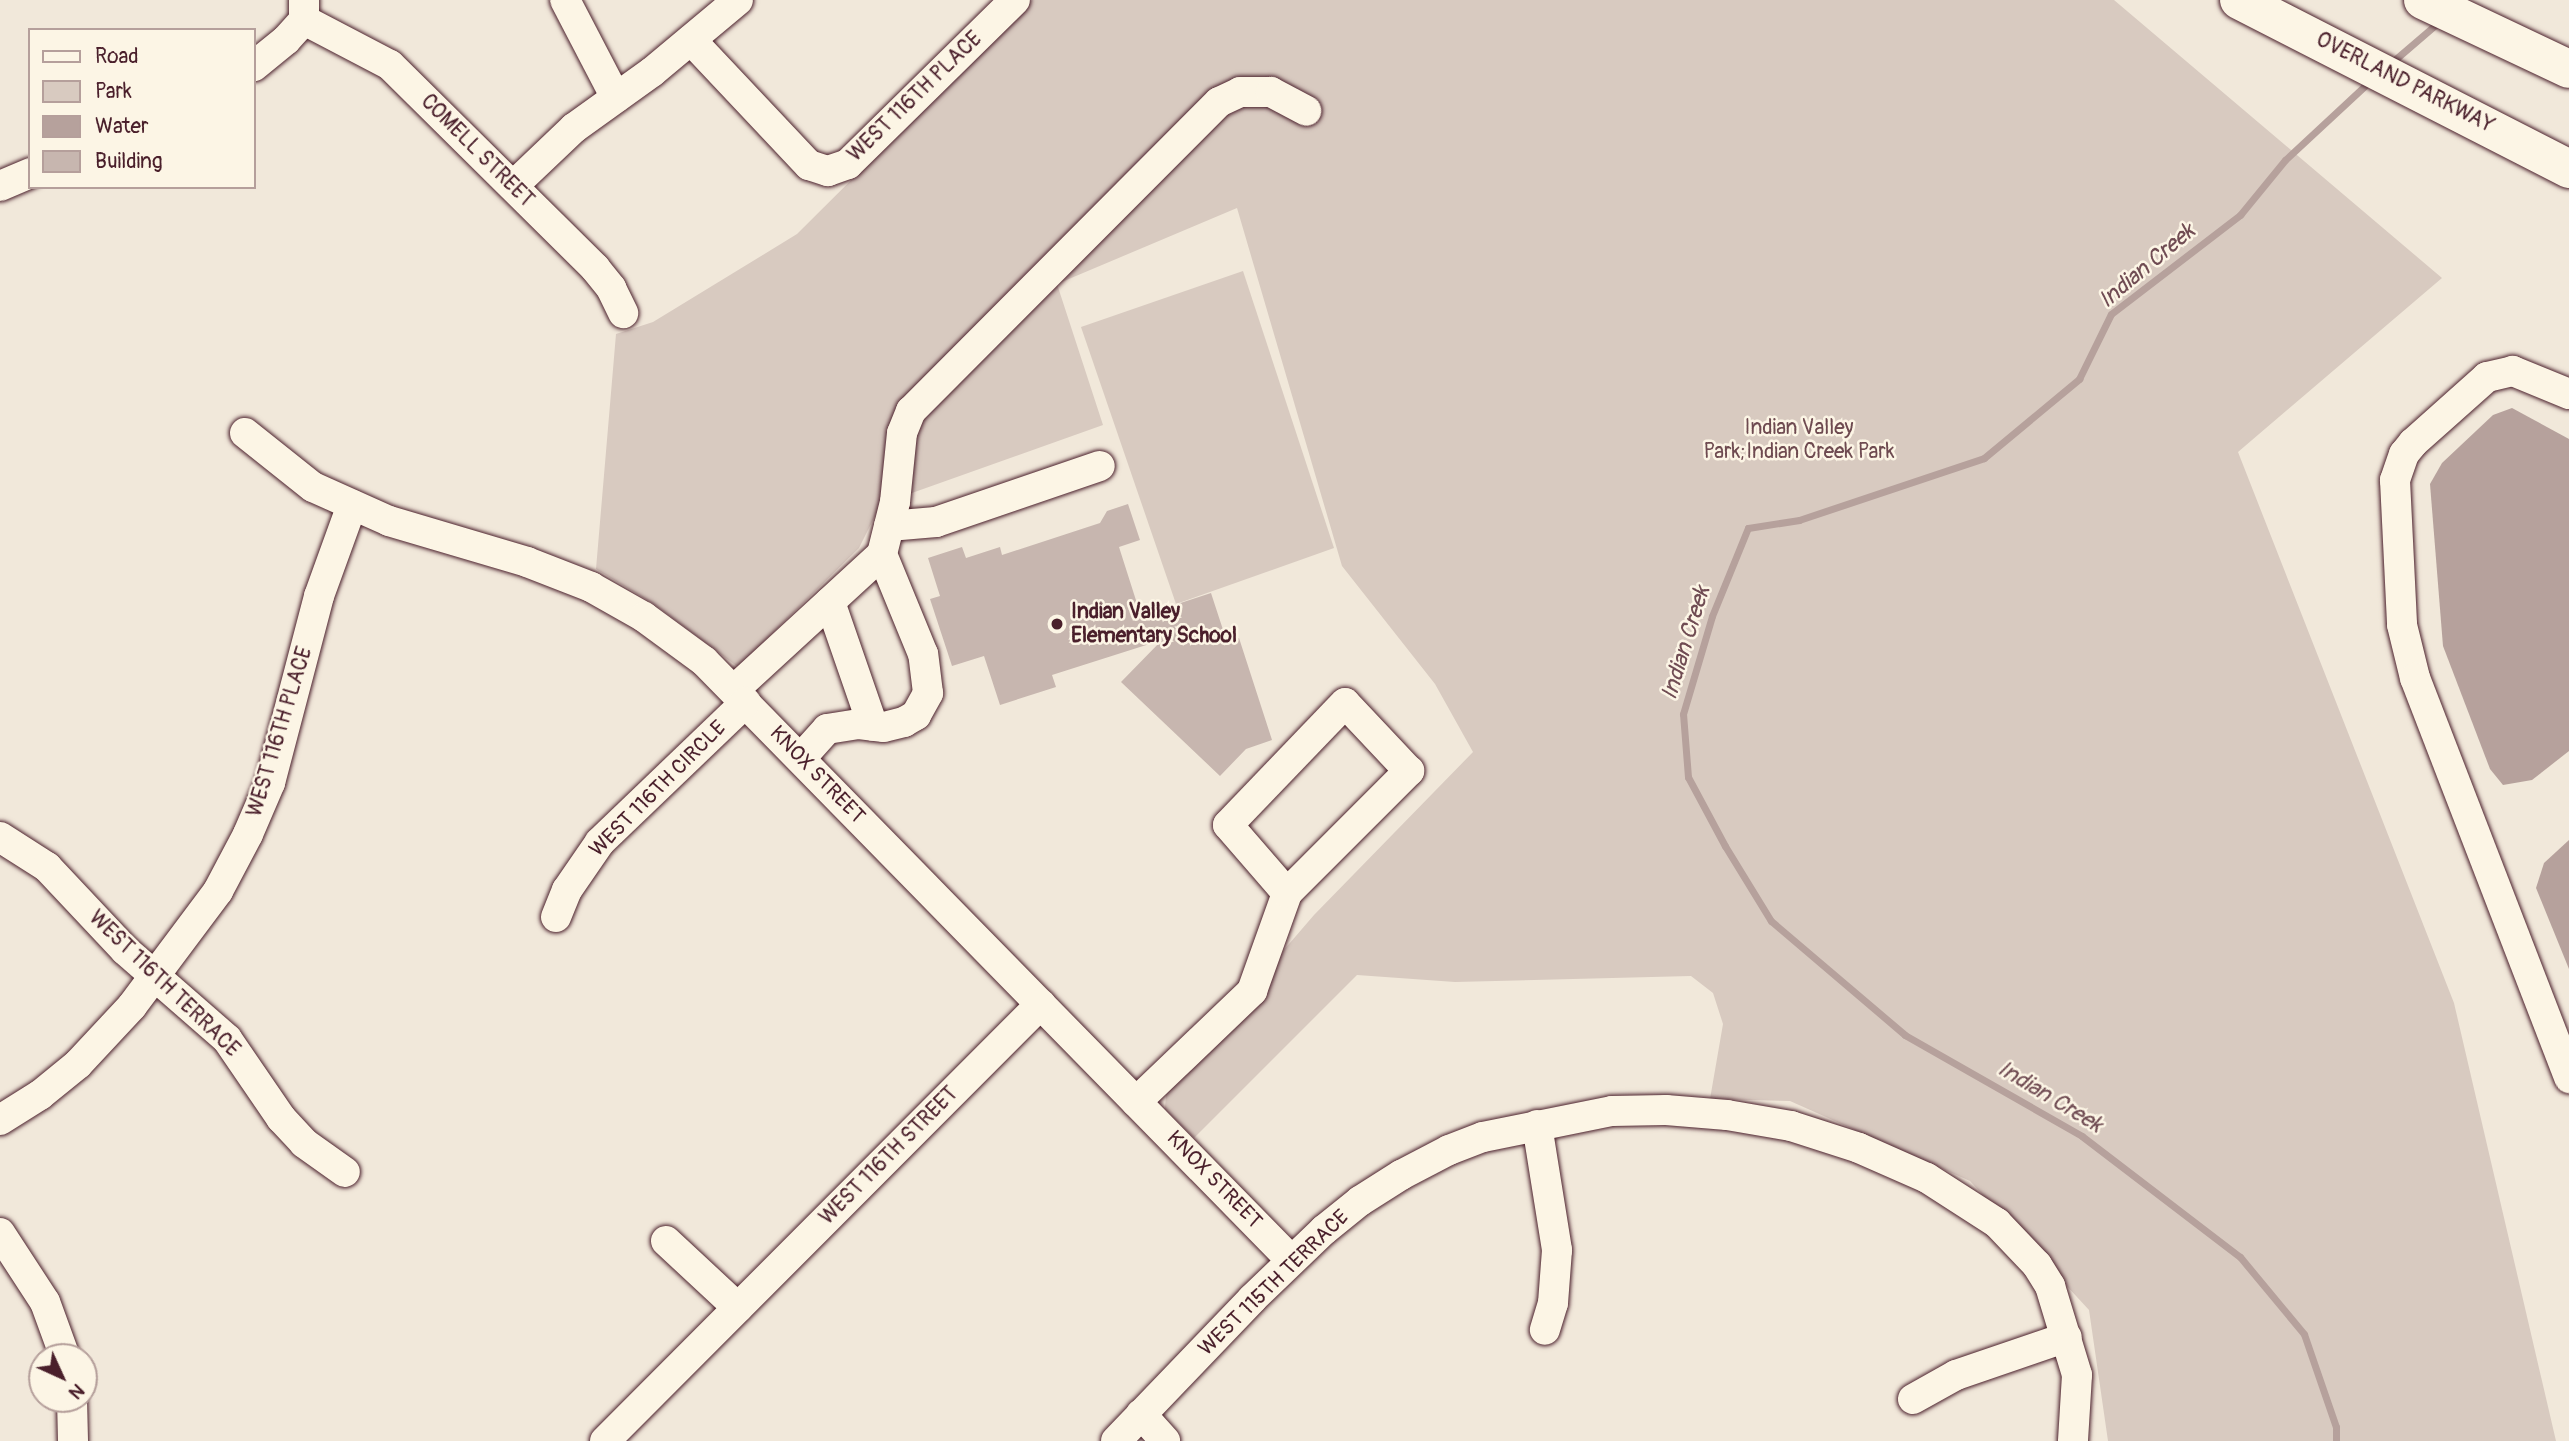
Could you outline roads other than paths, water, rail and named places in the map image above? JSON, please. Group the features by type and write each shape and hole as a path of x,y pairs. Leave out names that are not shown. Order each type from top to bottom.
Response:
{"highway":[{"name":"OVERLAND PARKWAY","path":"2239,0 2569,169"},
{"path":"2423,0 2558,64"}],"street":[{"path":"565,0 616,98"},
{"path":"513,186 575,128 691,40 738,0"},
{"name":"WEST 116TH PLACE","path":"691,40 809,165 828,171 848,164 1015,0"},
{"path":"256,65 264,61 304,10"},
{"name":"COMELL STREET","path":"304,10 390,65 596,268 611,288 623,313"},
{"path":"801,758 827,729 884,727 916,715 928,693 923,653 886,540 895,502 902,433 911,411 1219,102 1240,92 1271,92 1306,111"},
{"path":"0,186 28,174"},
{"path":"2569,394 2513,371 2487,377 2413,443 2404,454 2395,480 2402,625 2414,678 2569,1078"},
{"name":"KNOX STREET","path":"245,433 313,487 352,506 389,521 527,562 591,587 644,617 683,645 740,696 1292,1260"},
{"path":"886,540 1100,467"},
{"name":"WEST 116TH PLACE","path":"0,1120 40,1095 78,1064 155,975 211,902 248,834 270,783 319,596 352,506"},
{"name":"WEST 116TH CIRCLE","path":"556,917 567,890 600,842 886,540"},
{"path":"830,602 873,726"},
{"path":"1136,1101 1252,991 1287,893 1409,771 1345,703 1228,825 1287,893"},
{"name":"WEST 116TH TERRACE","path":"0,837 47,867 125,950 227,1039 281,1118 304,1143 345,1172"},
{"name":"WEST 116TH STREET","path":"605,1441 1041,1004"},
{"name":"WEST 115TH TERRACE","path":"1116,1441 1292,1260 1360,1200 1401,1175 1471,1141 1612,1111 1666,1110 1727,1115 1791,1126 1890,1161 1927,1178 1978,1208 2013,1237 2050,1286 2077,1375 2073,1441"},
{"path":"1537,1125 1557,1250 1553,1303 1545,1330"},
{"path":"0,1233 45,1302 60,1343"},
{"path":"666,1241 738,1308"},
{"path":"1913,1399 1955,1375 2067,1337"},
{"path":"72,1413 73,1441"},
{"path":"1141,1414 1165,1441"}],"water":[{"path":"2512,408 2569,439 2569,751 2532,780 2503,785 2490,769 2443,646 2430,484 2442,463 2493,415"},
{"path":"2569,840 2569,969 2536,888 2544,863"}],"waterway":[{"name":"Indian Creek","path":"2391,63 2440,21"},
{"name":"Indian Creek","path":"2336,1441 2336,1427 2304,1334 2240,1257 2082,1136 1905,1035 1771,921 1725,846 1688,777 1683,714 1712,616 1748,528 1799,520 1984,458 2079,379 2111,314 2240,215 2285,160 2371,80"}],"place":[{"name":"Indian Valley Elementary School","path":"1057,624"}],"park label":[{"name":"Indian Valley Park;Indian Creek Park","path":"1799,440"}]}
